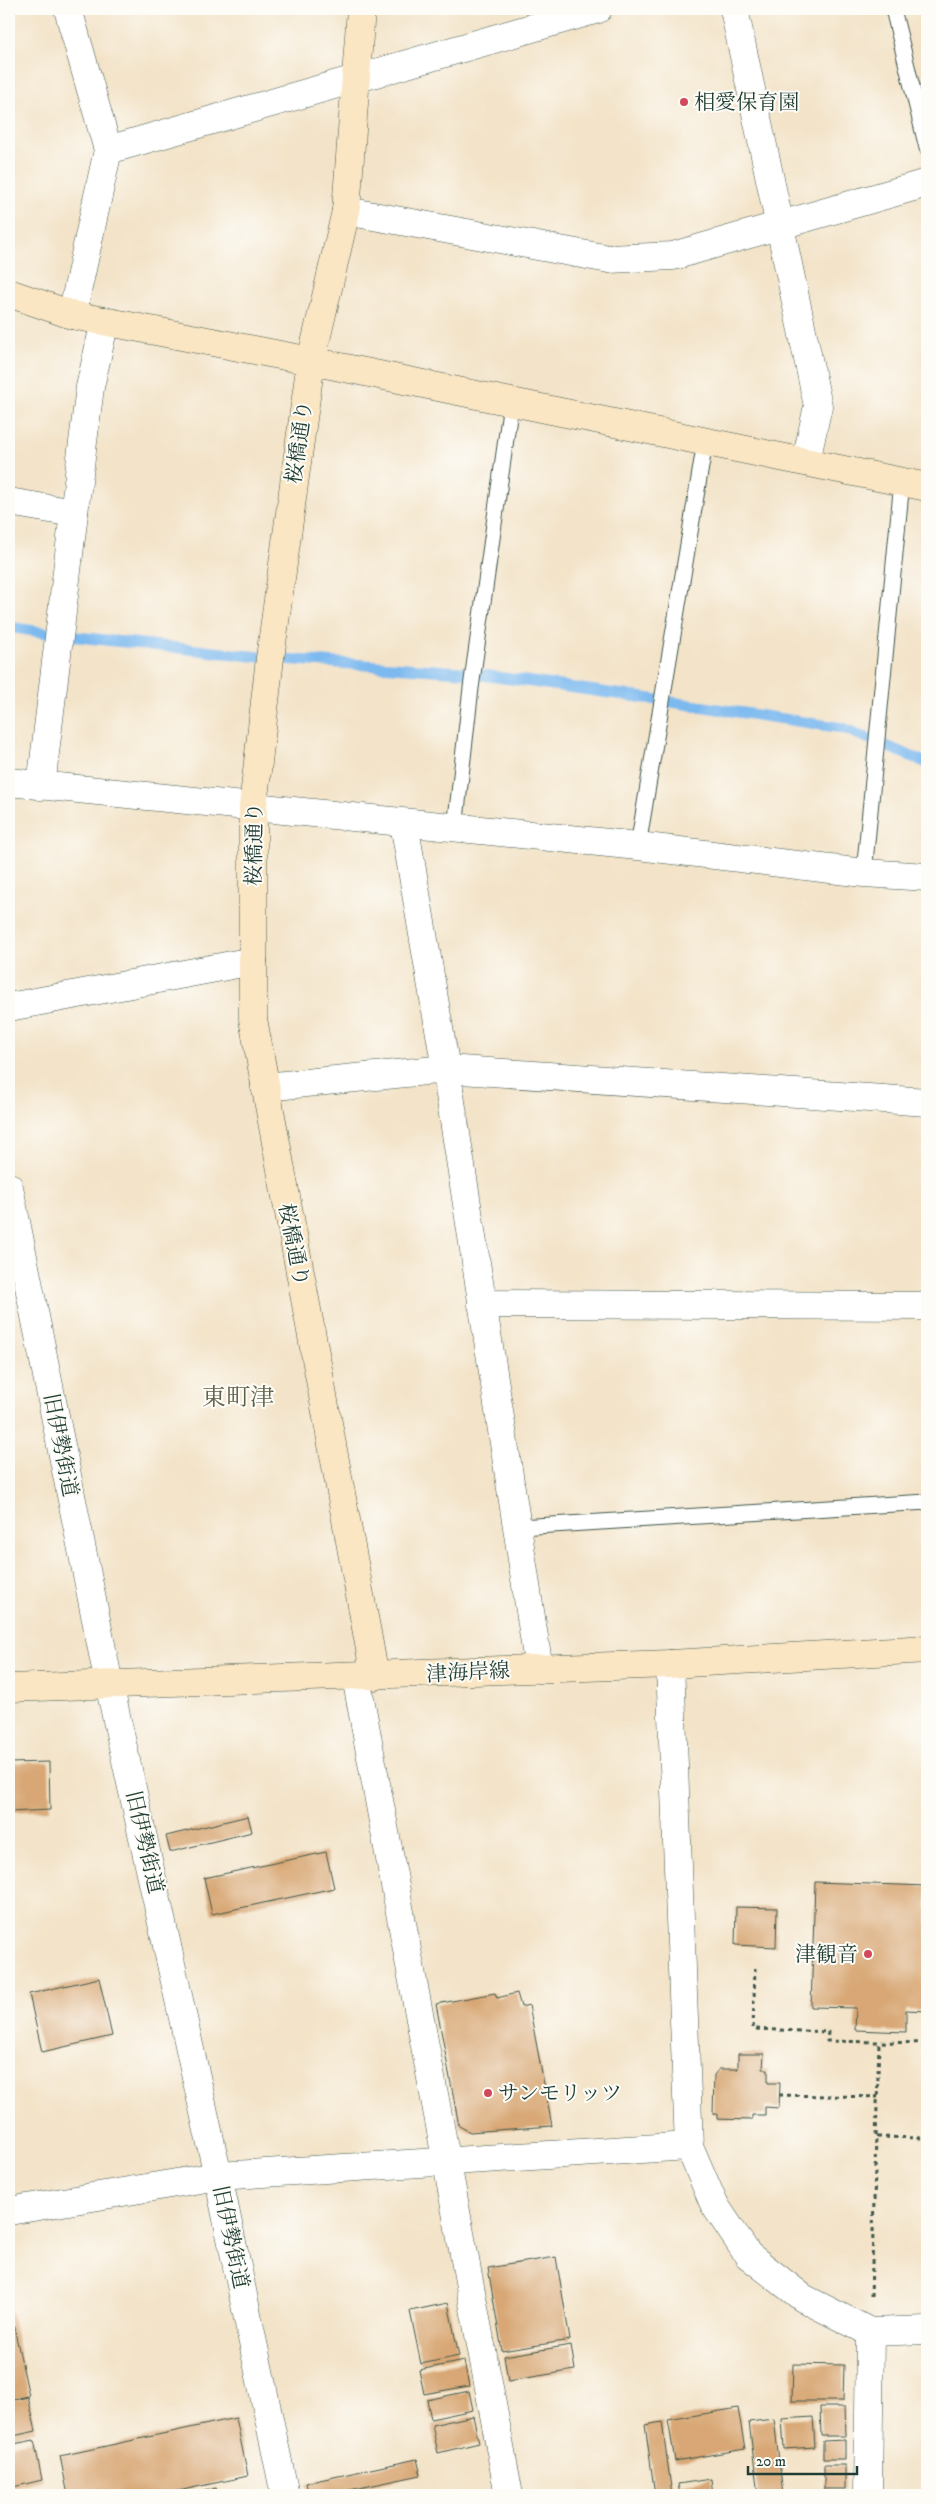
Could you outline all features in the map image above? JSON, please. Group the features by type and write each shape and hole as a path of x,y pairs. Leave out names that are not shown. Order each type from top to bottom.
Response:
{"street":[{"path":"68,9 108,150 72,315"},
{"name":"桜橋通り","path":"361,9 346,211 310,361 270,658 253,806 253,1019 365,1676"},
{"path":"108,150 598,9"},
{"path":"734,9 818,406 806,460"},
{"path":"346,211 608,259 673,256 927,183"},
{"path":"9,293 72,315 310,361 705,442 806,460 914,484"},
{"path":"41,786 90,387 105,321"},
{"path":"9,502 74,513"},
{"path":"9,782 638,846 864,873 927,877"},
{"path":"404,823 446,1069 540,1668"},
{"path":"9,1007 253,961"},
{"path":"265,1087 446,1069 927,1102"},
{"name":"旧伊勢街道","path":"9,1187 108,1684 218,2176 285,2495"},
{"path":"482,1304 927,1306"},
{"name":"津海岸線","path":"9,1688 670,1664 927,1649"},
{"path":"670,1664 689,2146 714,2204 748,2255 803,2298 870,2332 927,2330"},
{"path":"365,1676 446,2162 509,2495"},
{"path":"9,2211 218,2176 689,2146"},
{"path":"868,2495 870,2332"}],"lane":[{"path":"894,9 927,148"},
{"path":"455,828 471,688 511,403"},
{"path":"638,846 705,442"},
{"path":"864,873 878,724 914,484"},
{"path":"519,1527 927,1502"}],"path":[{"path":"755,1968 753,2028 828,2032 827,2041 927,2043"},
{"path":"870,2332 879,2043"},
{"path":"779,2094 878,2097"},
{"path":"876,2137 924,2138"}],"building":[{"path":"49,1762 50,1810 9,1812 9,1763"},
{"path":"248,1816 252,1832 170,1852 166,1836"},
{"path":"326,1852 334,1888 212,1914 204,1878"},
{"path":"815,1882 927,1886 927,2011 906,2010 906,2032 855,2030 856,2008 811,2007"},
{"path":"736,1907 777,1908 776,1947 735,1945"},
{"path":"99,1978 112,2036 42,2052 29,1994"},
{"path":"495,1993 497,1998 517,1993 521,2007 529,2005 552,2126 470,2132 459,2126 436,2004"},
{"path":"738,2054 764,2054 763,2069 768,2069 768,2083 780,2083 779,2108 765,2107 765,2115 752,2115 752,2120 717,2119 717,2114 713,2114 714,2075 719,2069 738,2069"},
{"path":"556,2257 570,2340 502,2351 488,2268"},
{"path":"448,2303 459,2356 421,2364 410,2311"},
{"path":"9,2304 29,2396 9,2400"},
{"path":"571,2345 575,2370 508,2381 504,2356"},
{"path":"464,2361 469,2386 424,2394 419,2370"},
{"path":"793,2364 844,2365 843,2401 792,2401"},
{"path":"469,2391 473,2410 431,2419 427,2400"},
{"path":"28,2397 36,2431 9,2437 9,2401"},
{"path":"820,2407 845,2407 846,2436 821,2436"},
{"path":"738,2408 745,2449 675,2461 668,2420"},
{"path":"473,2416 479,2443 438,2453 432,2425"},
{"path":"813,2417 815,2447 784,2449 782,2419"},
{"path":"236,2418 248,2476 159,2495 68,2495 60,2456"},
{"path":"774,2419 783,2495 758,2495 749,2422"},
{"path":"662,2422 672,2495 655,2495 645,2425"},
{"path":"34,2440 42,2480 9,2488 9,2445"},
{"path":"845,2440 845,2459 823,2459 823,2441"},
{"path":"417,2459 421,2475 326,2495 309,2495 306,2483"},
{"path":"824,2465 845,2465 845,2489 824,2489"},
{"path":"711,2479 713,2495 680,2495 678,2484"},
{"path":"216,2488 218,2495 190,2495"}],"waterway":[{"path":"9,627 60,635 270,658 461,672 645,698 843,728 927,763"}],"place":[{"name":"相愛保育園","path":"684,102"},
{"name":"津観音","path":"868,1954"},
{"name":"サンモリッツ","path":"488,2093"}],"district":[{"name":"東町津","path":"238,1397"}]}
